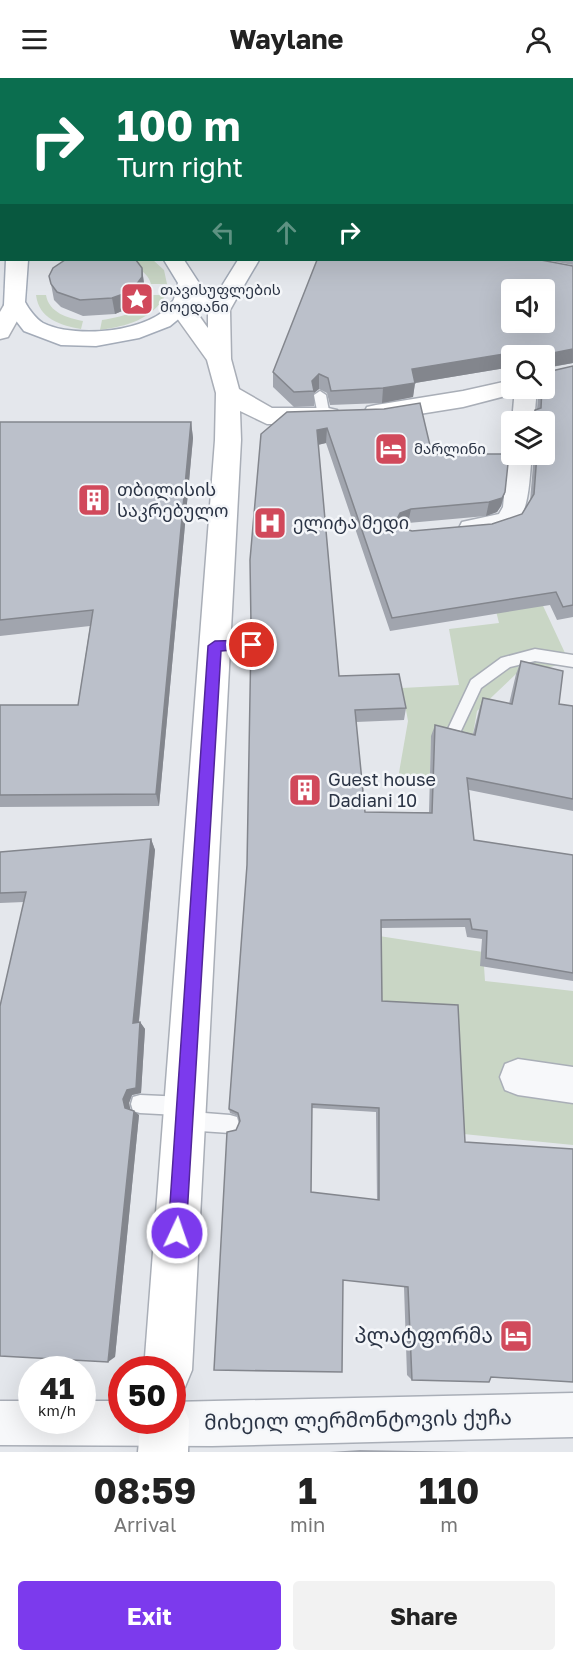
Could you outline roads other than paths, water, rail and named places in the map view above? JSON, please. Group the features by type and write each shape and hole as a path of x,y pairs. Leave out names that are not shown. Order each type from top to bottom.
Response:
{"main road":[{"path":"17,261 14,298 22,317 33,326 69,338 90,340 134,334 153,327 180,307 189,293 188,278 182,266 175,261"},
{"path":"17,282 27,268 38,261"},
{"path":"169,1356 228,440 219,310 247,261"},
{"path":"180,307 228,294"},
{"path":"0,332 15,305"},
{"path":"180,307 224,376 267,416 337,410 382,413 463,399 501,390"}],"street":[{"path":"453,530 487,527 508,520 515,507 519,465"},
{"path":"518,1077 573,1085"},
{"name":"მიხეილ ლერმონტოვის ქუჩა","path":"186,1431 573,1415"},
{"name":"მიხეილ ლერმონტოვის ქუჩა","path":"0,1423 108,1429"}],"lane":[{"path":"215,646 252,645"},
{"path":"454,731 476,684 506,662 535,655 573,661"},
{"path":"140,1104 230,1124"}],"place":[{"name":"თავისუფლების მოედანი","path":"137,299"},
{"name":"მარლინი","path":"391,449"},
{"name":"თბილისის საკრებულო","path":"94,500"},
{"name":"ელიტა მედი","path":"270,523"},
{"name":"Guest house Dadiani 10","path":"305,790"},
{"name":"პლატფორმა","path":"516,1336"}]}
